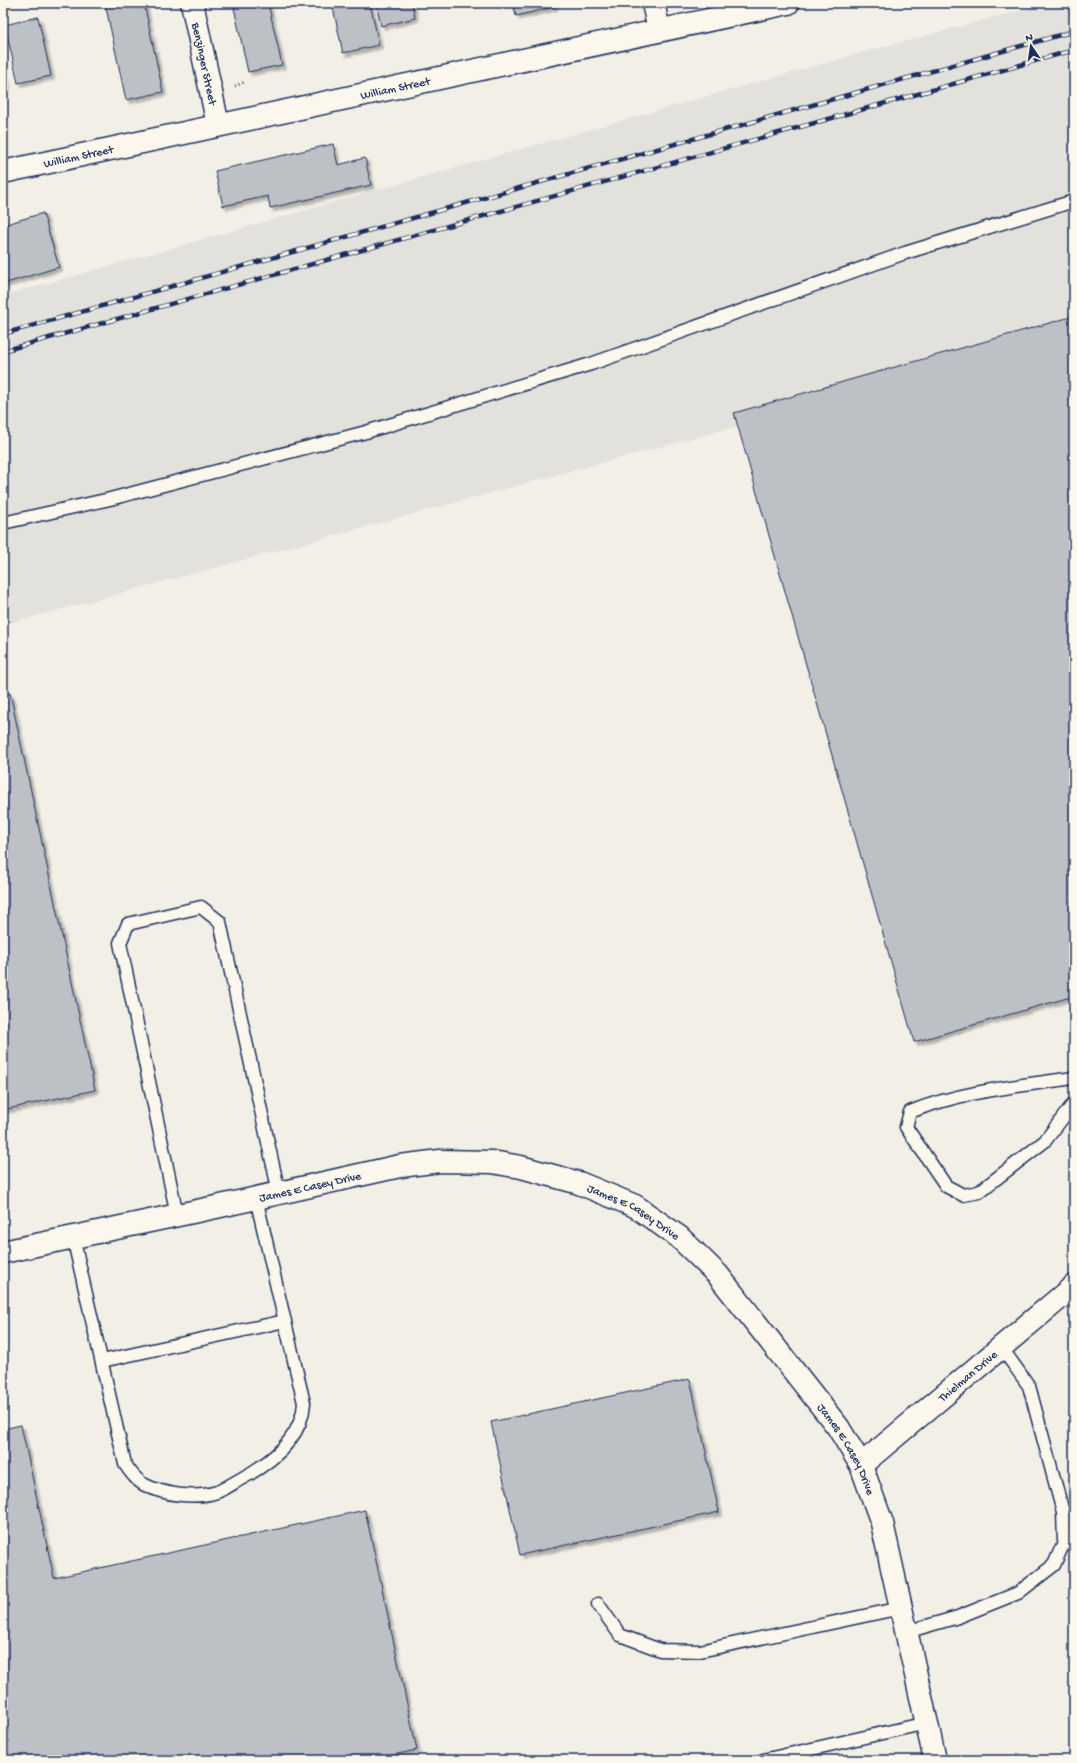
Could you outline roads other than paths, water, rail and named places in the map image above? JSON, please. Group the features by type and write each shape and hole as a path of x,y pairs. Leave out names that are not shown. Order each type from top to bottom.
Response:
{"street":[{"name":"Benzinger Street","path":"192,3 218,125"},
{"path":"653,3 659,30"},
{"name":"William Street","path":"3,172 788,3"},
{"name":"James E Casey Drive","path":"3,1252 177,1216 400,1166 440,1161 492,1162 521,1167 579,1183 635,1206 679,1237 718,1275 838,1427 861,1465 882,1523 935,1760"},
{"name":"Thielman Drive","path":"861,1465 1074,1286"}],"lane":[{"path":"3,523 110,499 366,432 591,364 905,253 1074,201"},
{"path":"177,1216 120,943 128,924 201,907 220,922 279,1193"},
{"path":"1074,1078 1005,1088 937,1101 910,1112 906,1127 946,1186 963,1195 979,1192 1045,1141 1074,1103"},
{"path":"73,1237 125,1464 132,1475 143,1484 164,1492 191,1496 218,1492 264,1467 294,1435 303,1416 304,1403 256,1198"},
{"path":"102,1361 285,1321"},
{"path":"906,1632 958,1617 1018,1593 1054,1565 1064,1542 1062,1512 1029,1386 1001,1347"},
{"path":"598,1604 620,1635 660,1650 700,1651 901,1608"},
{"path":"763,1760 808,1755 927,1723"}],"railway":[{"path":"3,334 1074,31"},
{"path":"3,351 1074,50"}]}
